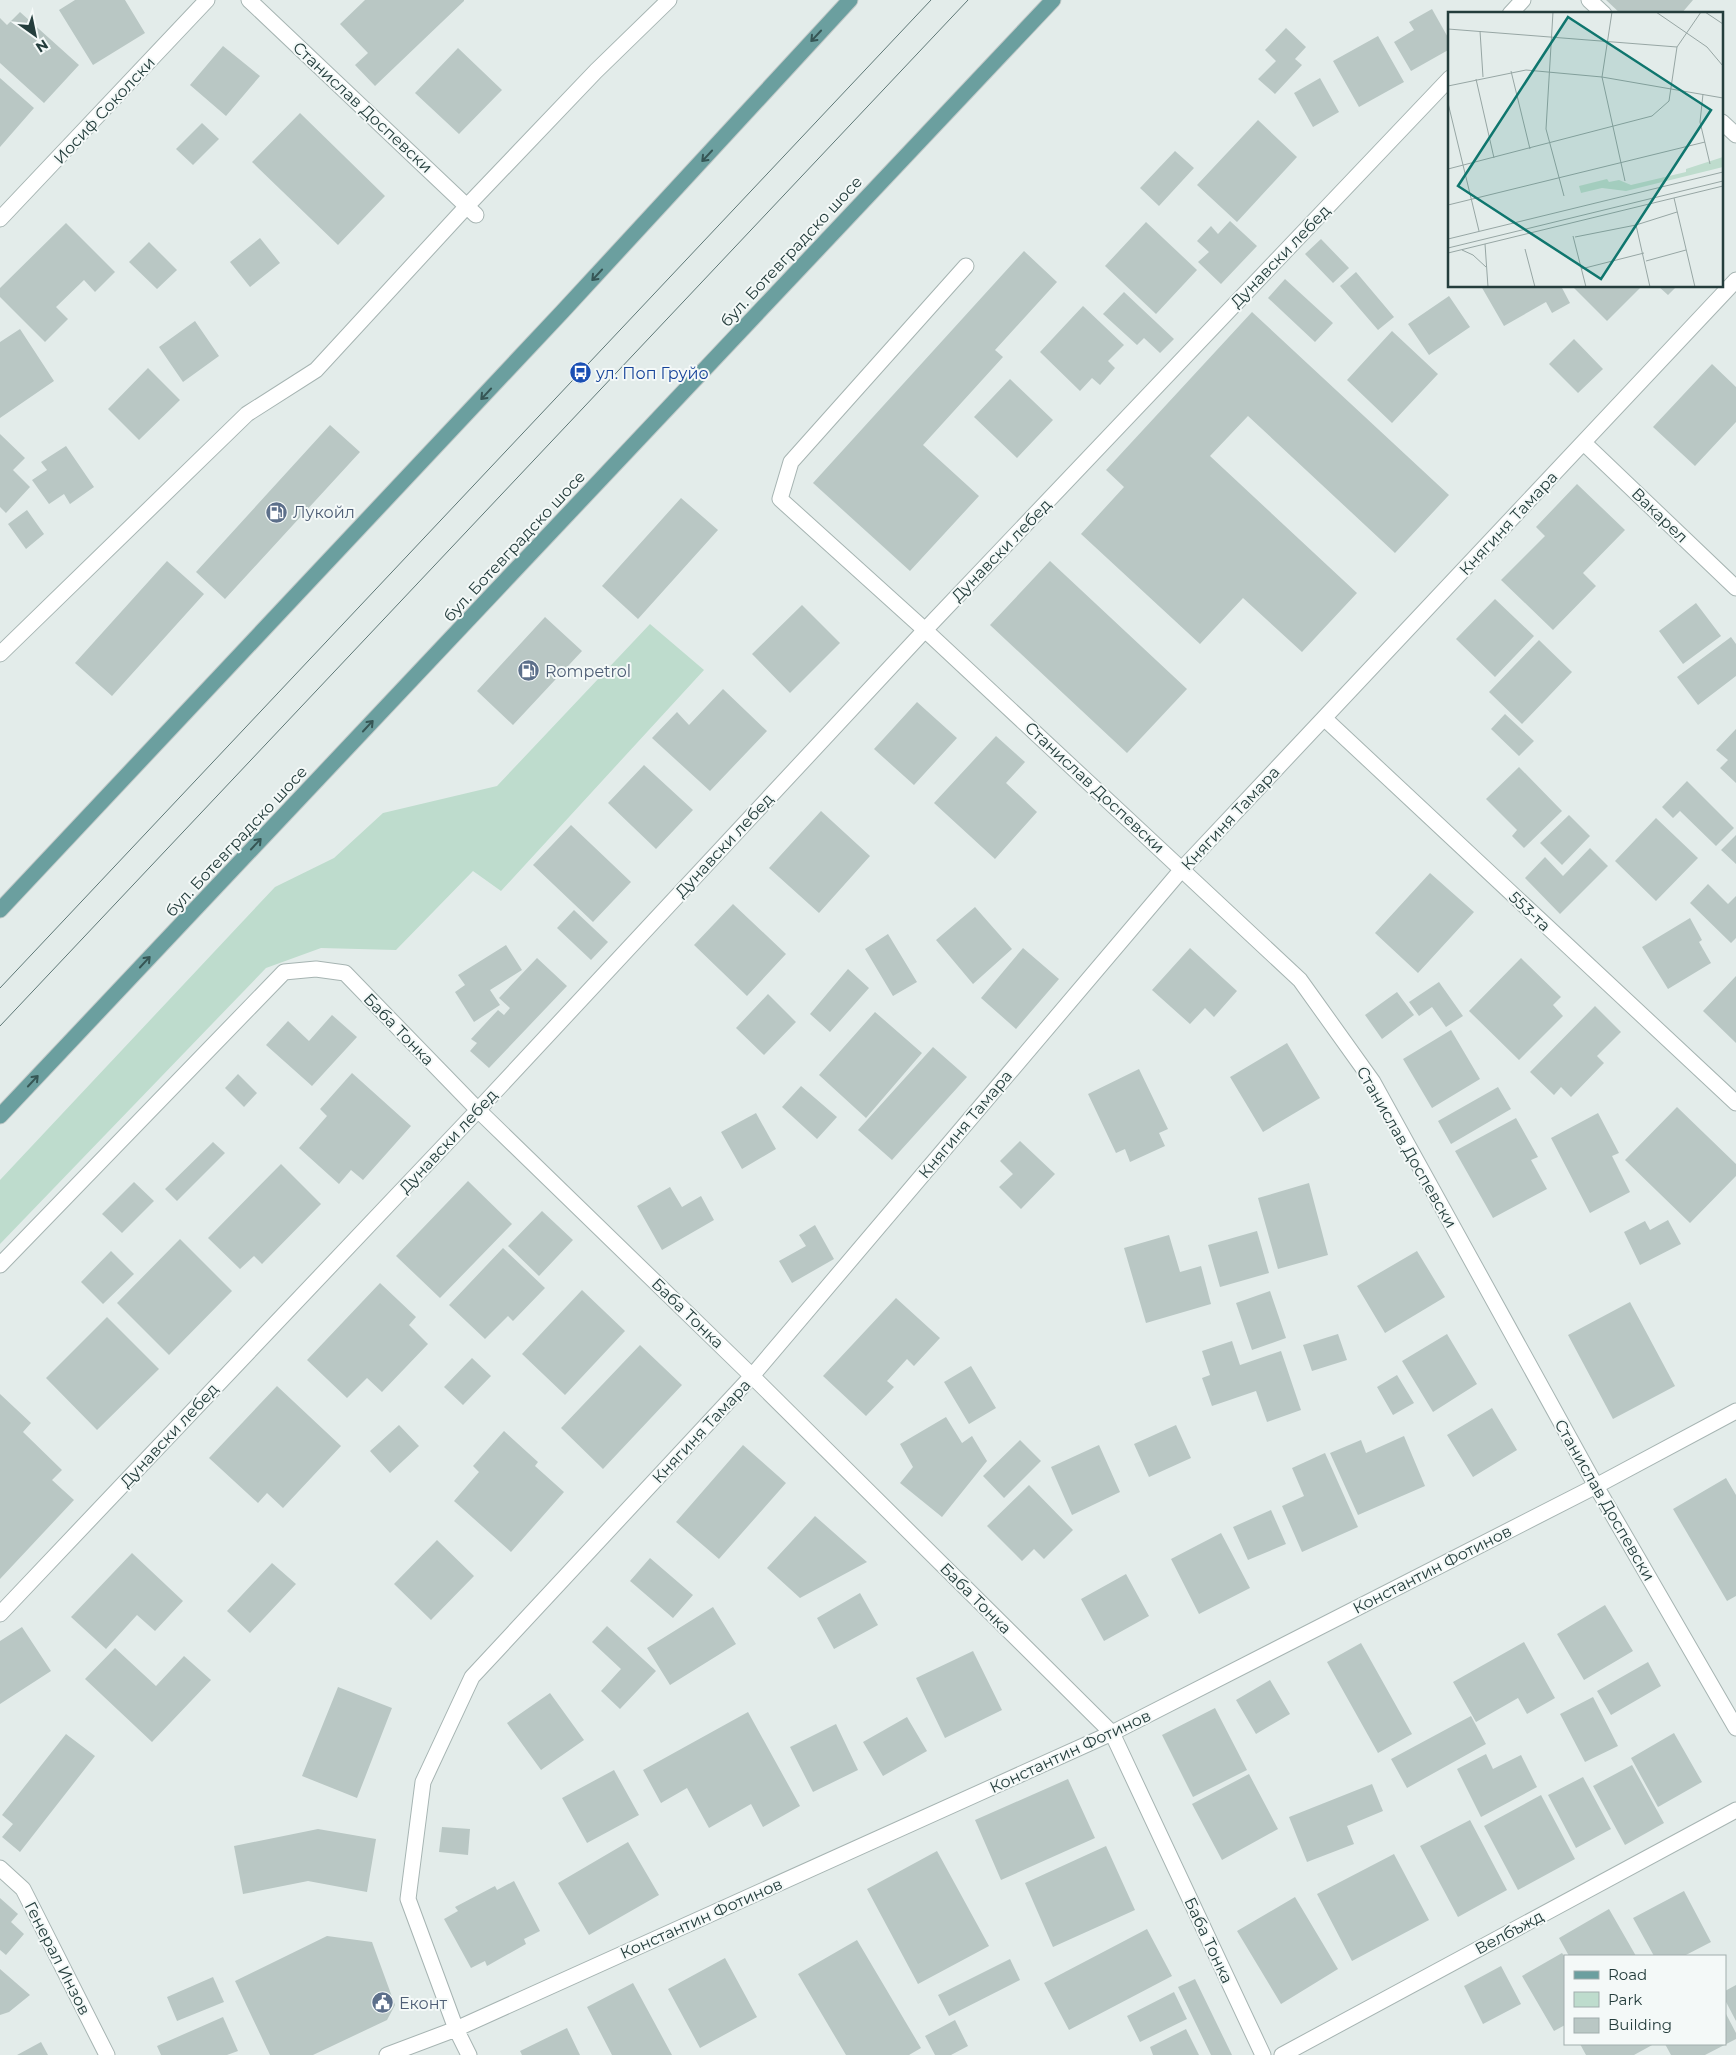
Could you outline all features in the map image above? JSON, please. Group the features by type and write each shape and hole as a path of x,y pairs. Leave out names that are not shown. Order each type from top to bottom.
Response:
{"main road":[{"path":"0,910 563,311 850,0"},
{"name":"бул. Ботевградско шосе","path":"0,1116 1052,0"}],"street":[{"name":"Иосиф Соколски","path":"0,219 207,0"},
{"name":"Станислав Доспевски","path":"250,0 472,210"},
{"path":"0,654 247,414 316,370 454,220 472,210 596,71 670,0"},
{"path":"1512,12 1524,0"},
{"path":"1589,0 1602,12"},
{"name":"Дунавски лебед","path":"0,1614 478,1110 925,630 1448,80"},
{"path":"1724,124 1736,135"},
{"name":"Станислав Доспевски","path":"966,266 792,462 780,499 925,630 1300,980 1373,1082 1596,1486 1736,1728"},
{"name":"Княгиня Тамара","path":"469,2055 456,2028 408,1899 423,1782 472,1677 752,1376 1182,868 1736,280"},
{"name":"Вакарел","path":"1584,443 1736,588"},
{"name":"553-та","path":"1324,718 1736,1103"},
{"name":"Баба Тонка","path":"0,1265 284,972 316,969 345,973 478,1110 752,1376 1112,1733 1263,2055"},
{"name":"Константин Фотинов","path":"387,2055 456,2028 1112,1733 1596,1486 1736,1411"},
{"name":"Велбъжд","path":"1282,2055 1736,1810"},
{"name":"Генерал Инзов","path":"0,1868 22,1890 107,2055"}],"green space":[{"path":"650,624 704,670 501,891 473,871 396,950 321,948 266,968 0,1244 0,1180 275,887 334,858 383,813 497,786"}],"building":[{"path":"75,0 125,0 145,33 93,65 59,10"},
{"path":"365,0 464,1 375,86 355,65 368,53 340,24"},
{"path":"1606,0 1693,0 1683,12 1619,12"},
{"path":"1432,9 1448,37 1448,50 1411,71 1394,42 1414,30 1409,22"},
{"path":"20,12 79,65 44,103 0,63 0,18 7,25"},
{"path":"1286,28 1306,47 1295,59 1302,65 1275,94 1258,79 1276,61 1265,50"},
{"path":"1378,36 1404,82 1359,107 1333,61"},
{"path":"223,46 260,76 226,116 190,85"},
{"path":"458,48 502,90 459,134 415,93"},
{"path":"0,78 34,108 0,147"},
{"path":"1320,78 1339,112 1313,127 1294,93"},
{"path":"300,113 385,196 338,245 252,162"},
{"path":"1258,120 1297,157 1237,222 1197,185"},
{"path":"202,123 219,139 193,165 176,149"},
{"path":"1175,151 1194,168 1159,206 1140,188"},
{"path":"1230,221 1257,246 1221,284 1198,262 1209,252 1197,241 1211,226 1218,234"},
{"path":"1146,222 1197,270 1156,314 1105,266"},
{"path":"66,223 115,272 95,292 84,280 56,307 68,319 45,342 0,297 0,288"},
{"path":"260,238 280,263 250,287 230,262"},
{"path":"1321,239 1349,268 1333,283 1305,254"},
{"path":"149,242 177,270 157,289 129,262"},
{"path":"1024,251 1057,282 995,350 1003,357 923,445 979,496 910,571 813,483"},
{"path":"1356,272 1394,317 1378,330 1340,286"},
{"path":"1285,279 1333,323 1315,342 1268,298"},
{"path":"1482,288 1562,288 1570,303 1552,313 1546,302 1504,326"},
{"path":"1574,288 1640,288 1607,321"},
{"path":"1660,288 1675,288 1668,295"},
{"path":"1124,292 1174,339 1160,353 1144,338 1137,345 1103,314"},
{"path":"1449,296 1470,327 1429,355 1408,324"},
{"path":"1083,306 1124,345 1108,361 1115,368 1100,385 1092,378 1080,391 1040,352"},
{"path":"1252,312 1449,495 1395,553 1248,416 1210,456 1357,593 1302,652 1243,598 1200,644 1081,534 1124,487 1106,470"},
{"path":"195,321 219,356 183,382 159,347"},
{"path":"20,329 54,381 0,418 0,342"},
{"path":"1392,331 1438,374 1392,423 1347,380"},
{"path":"1574,339 1603,369 1578,393 1549,364"},
{"path":"1712,364 1736,387 1736,422 1695,466 1653,427"},
{"path":"148,368 180,400 139,440 108,409"},
{"path":"1010,379 1053,420 1017,458 974,417"},
{"name":"Лукойл","path":"330,425 360,452 225,599 196,572"},
{"path":"0,434 25,458 13,470 30,487 6,513 0,507"},
{"path":"66,446 94,487 70,504 64,494 49,504 32,480 47,470 41,462"},
{"path":"1577,484 1625,530 1583,573 1596,586 1553,630 1501,580 1545,536 1536,527"},
{"path":"681,498 718,530 638,619 602,586"},
{"path":"27,510 44,534 26,549 8,524"},
{"path":"167,561 204,594 112,696 75,663"},
{"path":"1050,561 1187,689 1127,753 990,625"},
{"path":"1495,599 1534,636 1495,677 1456,639"},
{"path":"1696,603 1721,636 1683,664 1659,631"},
{"path":"802,605 840,643 790,693 752,654"},
{"path":"545,617 582,651 513,725 477,691"},
{"path":"1731,637 1736,644 1736,676 1698,705 1677,677"},
{"path":"1539,640 1572,672 1522,724 1489,692"},
{"path":"723,689 767,731 710,791 652,738 677,712 689,725"},
{"path":"917,702 957,738 914,785 874,749"},
{"path":"1505,714 1534,741 1519,756 1491,729"},
{"path":"1736,729 1736,783 1720,768 1728,760 1716,750"},
{"path":"996,736 1025,762 1006,783 1037,812 995,859 934,803"},
{"path":"644,765 693,810 656,849 608,803"},
{"path":"1519,767 1562,811 1524,848 1512,836 1517,830 1486,799"},
{"path":"1687,781 1734,828 1716,846 1680,811 1673,818 1662,807"},
{"path":"821,811 870,856 819,913 769,868"},
{"path":"1569,815 1590,836 1562,865 1540,843"},
{"path":"1656,818 1698,858 1656,901 1615,861"},
{"path":"571,825 631,882 593,922 533,865"},
{"path":"1736,835 1736,864 1721,850"},
{"path":"1590,848 1608,866 1560,914 1525,878 1545,857 1563,876"},
{"path":"1430,873 1474,912 1418,973 1375,933"},
{"path":"1708,884 1728,904 1736,896 1736,938 1731,943 1690,903"},
{"path":"733,904 786,954 747,996 694,945"},
{"path":"975,907 1012,949 973,984 936,940"},
{"path":"574,910 608,942 591,960 557,928"},
{"path":"1690,918 1702,940 1699,942 1711,963 1668,989 1642,947"},
{"path":"888,934 917,982 893,996 865,949"},
{"path":"506,945 522,970 490,990 500,1005 474,1022 455,992 465,985 458,975"},
{"path":"1023,948 1059,979 1016,1029 981,998"},
{"path":"1190,948 1237,991 1214,1017 1205,1008 1190,1024 1152,990"},
{"path":"537,958 567,986 489,1068 470,1051 477,1043 471,1039 498,1010 504,1015 510,1008 499,998"},
{"path":"1521,958 1561,997 1553,1005 1563,1016 1519,1060 1469,1011"},
{"path":"848,969 869,988 830,1032 810,1014"},
{"path":"1736,976 1736,1043 1703,1011"},
{"path":"1439,982 1463,1016 1446,1027 1432,1007 1419,1016 1409,1002"},
{"path":"1397,992 1414,1015 1382,1039 1365,1015"},
{"path":"768,994 796,1022 764,1055 736,1028"},
{"path":"1595,1006 1621,1032 1597,1056 1604,1063 1571,1097 1561,1087 1554,1095 1530,1072"},
{"path":"875,1012 922,1053 866,1118 819,1075"},
{"path":"332,1015 357,1037 312,1086 266,1045 288,1021 309,1041"},
{"path":"1451,1030 1480,1079 1432,1108 1403,1059"},
{"path":"1287,1043 1320,1098 1263,1132 1230,1077"},
{"path":"933,1047 967,1077 892,1160 858,1130"},
{"path":"1139,1069 1168,1129 1159,1133 1165,1146 1130,1162 1125,1149 1116,1153 1088,1094"},
{"path":"352,1073 411,1126 363,1180 351,1170 339,1184 299,1148 327,1116 320,1109"},
{"path":"238,1074 257,1093 244,1107 225,1088"},
{"path":"801,1086 837,1117 817,1139 782,1107"},
{"path":"1498,1087 1511,1109 1451,1144 1438,1121"},
{"path":"1677,1107 1736,1164 1736,1176 1690,1223 1625,1160"},
{"path":"756,1113 776,1149 742,1169 721,1132"},
{"path":"1598,1113 1619,1153 1612,1156 1630,1192 1590,1213 1551,1138"},
{"path":"1516,1118 1538,1157 1531,1160 1547,1189 1493,1218 1455,1151"},
{"path":"1020,1141 1055,1174 1021,1209 999,1187 1013,1174 1000,1161"},
{"path":"213,1142 225,1153 177,1201 165,1189"},
{"path":"281,1164 321,1204 262,1264 254,1256 240,1269 208,1238"},
{"path":"468,1181 512,1224 440,1298 396,1256"},
{"path":"134,1182 154,1201 122,1233 102,1214"},
{"path":"1309,1183 1328,1255 1278,1269 1258,1198"},
{"path":"670,1187 682,1207 701,1196 714,1220 662,1250 637,1206"},
{"path":"542,1211 573,1240 539,1276 508,1246"},
{"path":"1668,1220 1681,1244 1640,1265 1624,1232 1645,1221 1650,1230"},
{"path":"815,1225 834,1259 792,1283 779,1261 806,1246 799,1235"},
{"path":"1257,1231 1269,1273 1220,1287 1208,1245"},
{"path":"1169,1235 1180,1272 1201,1266 1211,1304 1146,1323 1124,1248"},
{"path":"180,1239 232,1291 169,1355 117,1303"},
{"path":"503,1248 545,1288 513,1321 508,1316 485,1339 449,1305"},
{"path":"111,1251 134,1274 103,1304 81,1282"},
{"path":"1417,1251 1445,1297 1385,1333 1357,1286"},
{"path":"380,1283 416,1317 409,1325 428,1344 382,1392 367,1378 347,1398 307,1360"},
{"path":"582,1290 625,1331 565,1395 522,1354"},
{"path":"1270,1291 1286,1338 1252,1350 1236,1303"},
{"path":"896,1298 940,1338 914,1366 907,1359 887,1381 894,1387 866,1416 823,1376"},
{"path":"1630,1302 1675,1386 1613,1419 1568,1335"},
{"path":"107,1317 159,1369 97,1430 46,1378"},
{"path":"1338,1334 1347,1360 1312,1371 1303,1345"},
{"path":"1447,1334 1477,1384 1433,1412 1402,1361"},
{"path":"1232,1341 1240,1365 1281,1351 1301,1410 1267,1422 1256,1391 1212,1406 1202,1378 1210,1375 1202,1351"},
{"path":"640,1345 682,1385 603,1469 561,1428"},
{"path":"472,1358 491,1376 463,1405 444,1387"},
{"path":"971,1366 996,1408 969,1424 944,1382"},
{"path":"1397,1375 1414,1403 1393,1415 1377,1387"},
{"path":"277,1386 341,1446 283,1508 267,1493 258,1503 209,1458"},
{"path":"0,1394 31,1423 23,1432 62,1470 52,1480 74,1500 0,1579"},
{"path":"1492,1408 1517,1450 1473,1477 1447,1435"},
{"path":"946,1417 962,1443 972,1436 987,1461 942,1517 900,1483 913,1467 900,1444"},
{"path":"399,1425 419,1446 390,1473 370,1451"},
{"path":"1176,1425 1191,1458 1149,1477 1134,1444"},
{"path":"504,1431 538,1462 535,1466 564,1492 511,1552 454,1501 479,1472 473,1466"},
{"path":"1404,1436 1425,1486 1358,1515 1330,1453 1361,1440 1366,1453"},
{"path":"1020,1440 1041,1461 1004,1498 983,1476"},
{"path":"743,1445 786,1483 719,1559 676,1522"},
{"path":"1099,1445 1120,1492 1072,1515 1051,1467"},
{"path":"1325,1453 1358,1527 1302,1552 1282,1506 1304,1496 1292,1468"},
{"path":"1726,1478 1736,1495 1736,1596 1727,1601 1673,1509"},
{"path":"1029,1485 1073,1530 1044,1559 1034,1549 1022,1561 987,1526"},
{"path":"1271,1510 1286,1544 1248,1560 1233,1527"},
{"path":"815,1516 867,1562 800,1598 767,1568"},
{"path":"1221,1533 1250,1588 1199,1614 1171,1559"},
{"path":"437,1540 474,1576 431,1620 394,1584"},
{"path":"132,1553 183,1601 155,1631 137,1615 106,1649 71,1617"},
{"path":"650,1558 693,1595 673,1618 630,1581"},
{"path":"272,1563 296,1584 250,1633 227,1611"},
{"path":"1126,1574 1149,1616 1104,1641 1081,1599"},
{"path":"860,1593 878,1625 834,1649 817,1618"},
{"path":"1605,1605 1633,1651 1584,1680 1557,1634"},
{"path":"713,1607 736,1644 670,1685 647,1648"},
{"path":"607,1626 656,1671 620,1709 601,1691 621,1669 592,1642"},
{"path":"22,1627 51,1671 0,1704 0,1641"},
{"path":"1524,1642 1555,1698 1527,1714 1518,1698 1476,1722 1453,1682"},
{"path":"1361,1643 1412,1734 1378,1753 1327,1662"},
{"path":"115,1648 156,1686 184,1656 211,1680 152,1742 85,1679"},
{"path":"973,1651 1002,1710 945,1738 916,1678"},
{"path":"1648,1662 1661,1686 1611,1715 1597,1691"},
{"path":"1270,1680 1290,1714 1256,1734 1236,1700"},
{"path":"338,1687 392,1708 357,1798 302,1776"},
{"path":"550,1693 584,1740 541,1770 507,1723"},
{"path":"1593,1697 1618,1746 1585,1762 1560,1714"},
{"path":"1215,1708 1247,1770 1193,1797 1162,1735"},
{"path":"748,1712 800,1806 763,1827 751,1804 709,1828 687,1788 661,1803 643,1770"},
{"path":"1471,1716 1486,1744 1407,1788 1391,1759"},
{"path":"907,1717 927,1751 883,1776 863,1742"},
{"path":"836,1724 858,1770 813,1792 790,1747"},
{"path":"1674,1733 1702,1782 1658,1807 1631,1758"},
{"path":"66,1734 95,1756 20,1852 2,1837 13,1824 2,1815"},
{"path":"1486,1754 1493,1769 1521,1755 1537,1787 1481,1817 1457,1769"},
{"path":"1632,1765 1664,1823 1625,1845 1593,1786"},
{"path":"614,1770 639,1815 587,1843 562,1798"},
{"path":"1249,1774 1278,1829 1222,1860 1192,1804"},
{"path":"1583,1777 1611,1829 1576,1848 1548,1795"},
{"path":"1068,1779 1095,1838 1001,1880 975,1820"},
{"path":"1372,1784 1383,1811 1347,1826 1354,1844 1307,1862 1289,1817"},
{"path":"1541,1795 1575,1859 1518,1890 1484,1826"},
{"path":"1470,1820 1507,1890 1458,1917 1420,1846"},
{"path":"442,1827 470,1829 468,1855 439,1852"},
{"path":"318,1829 376,1839 367,1892 308,1881 243,1894 234,1846"},
{"path":"628,1842 659,1895 589,1935 558,1883"},
{"path":"1106,1846 1135,1910 1053,1947 1025,1883"},
{"path":"937,1851 989,1946 918,1984 867,1889"},
{"path":"1394,1854 1429,1920 1352,1961 1317,1894"},
{"path":"514,1881 540,1931 524,1939 526,1944 487,1966 485,1961 471,1968 444,1919 458,1911 455,1907 495,1886 497,1890"},
{"path":"1684,1891 1711,1942 1686,1955 1653,1955 1633,1918"},
{"path":"1295,1897 1338,1969 1281,2004 1237,1931"},
{"path":"0,1898 18,1914 11,1922 24,1934 6,1955 0,1950"},
{"path":"1609,1909 1635,1955 1568,1955 1559,1938"},
{"path":"1147,1929 1172,1976 1069,2030 1044,1983"},
{"path":"327,1936 372,1942 395,2005 387,2020 313,2055 270,2055 235,1981"},
{"path":"857,1940 921,2048 909,2055 846,2055 798,1974"},
{"path":"1562,1953 1564,1956 1564,2026 1554,2031 1522,1976"},
{"path":"725,1958 757,2017 700,2048 668,1989"},
{"path":"1010,1959 1020,1980 949,2016 938,1995"},
{"path":"1501,1966 1521,2004 1483,2024 1464,1986"},
{"path":"0,1969 30,1995 9,2012 0,2015"},
{"path":"213,1977 224,2002 177,2021 167,1997"},
{"path":"1195,1979 1232,2055 1211,2055 1178,1987"},
{"path":"633,1983 672,2055 612,2055 587,2007"},
{"path":"1736,1985 1736,2021 1726,2002 1726,1990"},
{"path":"1174,1992 1187,2019 1140,2042 1127,2016"},
{"path":"1726,2014 1736,2033 1736,2039 1726,2044"},
{"path":"223,2017 238,2051 227,2055 161,2055 157,2046"},
{"path":"955,2020 968,2046 951,2055 935,2055 925,2036"},
{"path":"567,2028 580,2055 522,2055 520,2051"},
{"path":"1186,2029 1199,2055 1153,2055 1150,2047"},
{"path":"41,2042 48,2055 17,2055"},
{"path":"1581,2045 1652,2045 1634,2055 1586,2055"},
{"path":"1666,2045 1724,2045 1705,2055 1671,2055"}],"tram line":[{"path":"0,988 931,0"},
{"path":"0,1026 968,0"}],"place":[{"name":"ул. Поп Груйо","path":"580,373"},
{"name":"Лукойл","path":"277,512"},
{"name":"Rompetrol","path":"529,671"},
{"name":"Еконт","path":"383,2003"}]}
